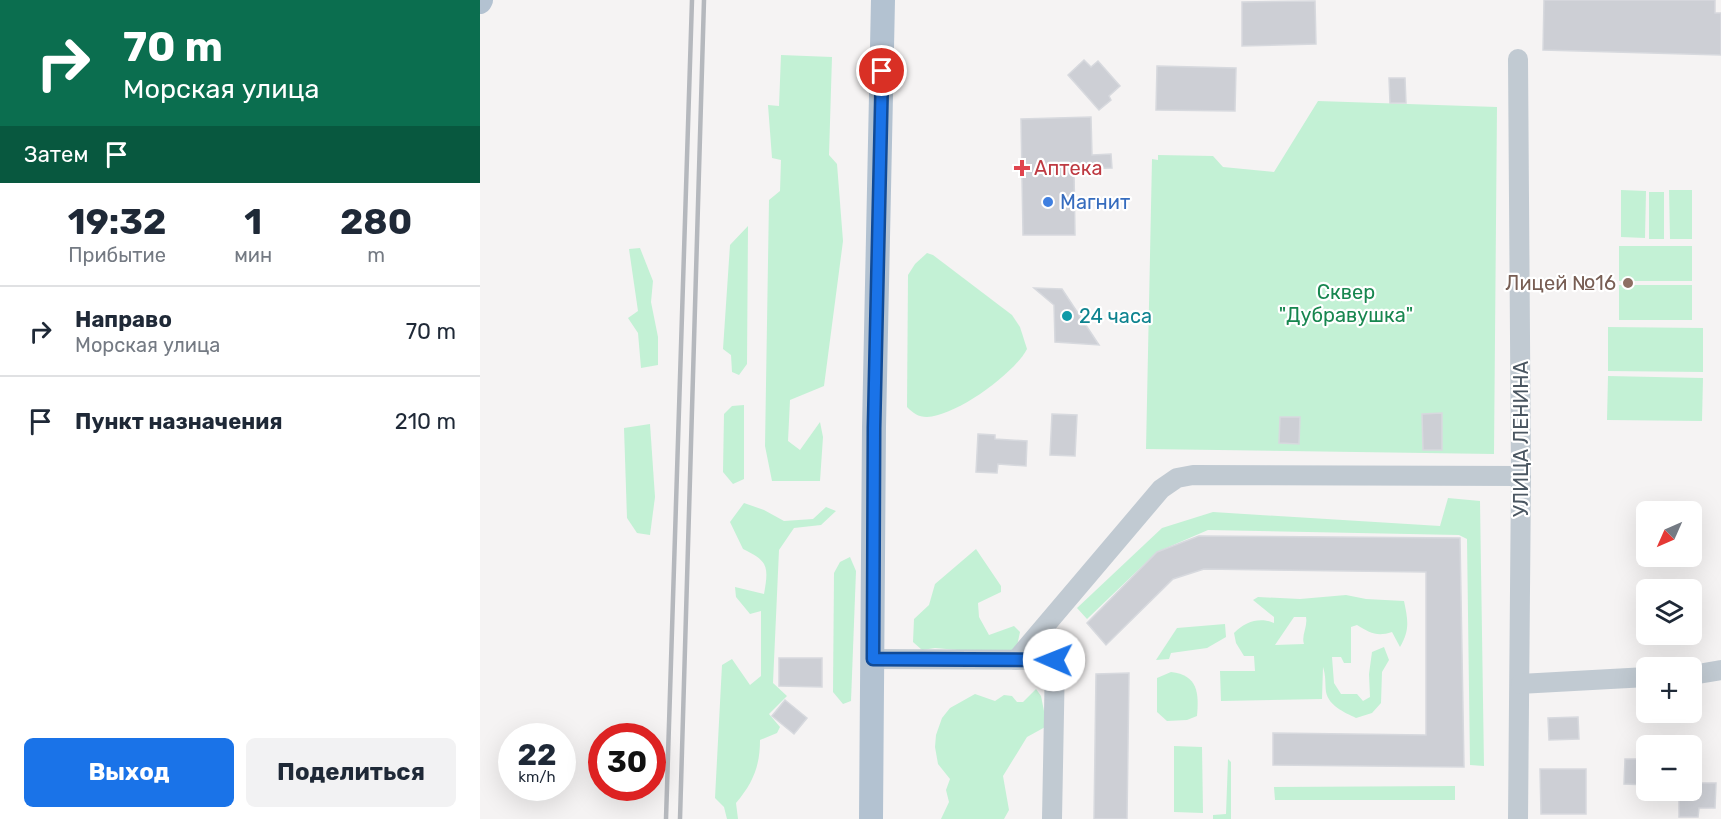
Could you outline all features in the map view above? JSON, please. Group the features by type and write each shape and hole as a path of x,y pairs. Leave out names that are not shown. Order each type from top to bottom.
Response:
{"main road":[{"path":"870,819 874,416 883,0"}],"street":[{"name":"УЛИЦА ЛЕНИНА","path":"1518,59 1521,476 1521,684 1518,819"},
{"path":"1016,660 1161,489 1177,478 1193,475 1521,476"},
{"path":"873,659 1054,660 1052,819"},
{"path":"1702,673 1721,670"},
{"path":"1521,684 1636,678"}],"green space":[{"path":"781,55 832,57 829,155 837,164 843,241 824,386 790,400 788,441 800,450 820,422 823,437 820,481 772,481 765,446 769,200 780,191 781,160 772,158 768,105 779,106"},
{"name":"Сквер \"Дубравушка\"","path":"1318,101 1497,107 1494,454 1146,449 1152,159 1158,160 1158,155 1213,156 1223,167 1274,172"},
{"path":"1621,190 1646,191 1645,238 1621,237"},
{"path":"1669,190 1692,190 1692,239 1670,239"},
{"path":"1649,192 1664,192 1664,239 1649,239"},
{"path":"748,226 747,364 739,375 732,372 731,355 723,349 730,245"},
{"path":"1619,246 1692,246 1692,281 1619,281"},
{"path":"640,248 653,281 651,302 658,337 658,365 641,368 638,333 628,318 638,311 629,249"},
{"path":"927,253 933,255 1012,315 1020,327 1027,349 1010,370 983,392 953,409 927,417 916,414 907,407 908,275 915,264"},
{"path":"1619,285 1692,285 1692,320 1619,320"},
{"path":"1608,327 1703,328 1703,372 1608,371"},
{"path":"1608,376 1703,378 1702,421 1607,420"},
{"path":"744,405 744,479 733,484 723,472 724,414 732,406"},
{"path":"650,424 655,497 650,535 637,533 627,518 624,428"},
{"path":"1448,498 1480,501 1484,766 1470,765 1467,539 1459,535 1208,530 1157,552 1087,619 1077,608 1162,528 1213,512 1440,526"},
{"path":"744,503 764,510 784,521 813,519 826,507 836,511 821,525 794,528 779,550 773,683 787,696 769,714 780,727 777,733 760,740 759,758 754,774 736,803 738,819 727,819 724,807 715,798 722,665 732,659 750,685 761,676 761,611 750,614 736,597 735,587 764,594 765,566 758,557 743,549 730,522"},
{"path":"976,549 1001,586 1001,592 978,603 979,617 989,635 1014,626 1020,632 1015,655 935,648 922,650 913,642 914,619 929,605 935,584"},
{"path":"850,557 856,571 851,701 843,704 833,692 834,573 840,562"},
{"path":"1346,595 1366,599 1404,601 1407,625 1400,647 1392,632 1374,633 1357,625 1351,627 1351,663 1344,663 1341,657 1332,657 1334,683 1341,694 1357,694 1363,701 1370,697 1369,674 1372,652 1384,647 1389,660 1382,672 1381,703 1372,713 1356,718 1334,705 1326,692 1323,667 1322,699 1221,701 1220,671 1255,671 1254,656 1244,656 1236,643 1234,633 1253,621 1264,620 1274,623 1274,617 1253,600 1258,597 1300,599","holes":["1294,617 1306,617 1304,644 1275,645"]},
{"path":"1225,624 1226,637 1207,648 1171,653 1169,659 1156,660 1177,628"},
{"path":"1171,672 1187,677 1195,686 1198,700 1197,716 1187,720 1167,721 1157,712 1157,678"},
{"path":"1036,689 1041,696 1047,726 1027,737 1003,776 1009,810 1004,819 941,819 949,802 946,790 950,779 938,764 935,747 936,735 942,718 950,708 975,694 995,701 1004,695 1012,696 1017,702 1023,702"},
{"path":"1174,746 1202,747 1203,813 1174,812"},
{"path":"1228,759 1231,762 1231,819 1213,819 1213,815 1226,814"},
{"path":"1455,786 1455,800 1275,800 1274,787"}],"building":[{"path":"1544,0 1715,0 1715,13 1721,13 1721,55 1543,50"},
{"path":"1315,1 1316,44 1242,46 1242,2"},
{"path":"1084,60 1091,67 1098,61 1120,86 1109,96 1111,100 1099,110 1068,75"},
{"path":"1157,66 1236,68 1235,111 1156,110"},
{"path":"1389,78 1405,78 1406,103 1390,103"},
{"path":"1091,117 1092,155 1111,154 1112,168 1074,169 1075,235 1023,235 1021,119"},
{"name":"24 часа","path":"1034,288 1062,289 1099,345 1055,342 1054,305"},
{"path":"1442,413 1442,450 1423,450 1422,414"},
{"path":"1052,414 1077,415 1075,456 1050,455"},
{"path":"1280,417 1300,417 1299,444 1279,443"},
{"path":"978,434 995,435 995,439 1027,441 1026,466 998,464 997,473 976,472"},
{"path":"1199,536 1460,538 1464,767 1273,765 1273,733 1426,735 1426,572 1204,569 1173,579 1106,645 1087,623 1157,552"},
{"path":"779,658 822,658 822,687 779,686"},
{"path":"1129,673 1127,819 1094,819 1096,674"},
{"path":"785,700 807,718 794,734 772,716"},
{"path":"1578,717 1579,739 1549,740 1548,718"},
{"path":"1625,759 1636,759 1636,785 1624,784"},
{"path":"1540,769 1586,769 1586,814 1541,814"},
{"path":"1702,783 1716,783 1715,808 1699,808 1698,817 1679,817 1679,801 1702,801"}],"railway":[{"path":"666,819 692,0"},
{"path":"680,819 704,0"}],"place":[{"name":"Аптека","path":"1022,168"},
{"name":"Магнит","path":"1048,202"},
{"name":"Лицей №16","path":"1628,283"},
{"name":"24 часа","path":"1067,316"}],"route":[{"path":"882,71 874,428 873,659 1054,660"}]}
